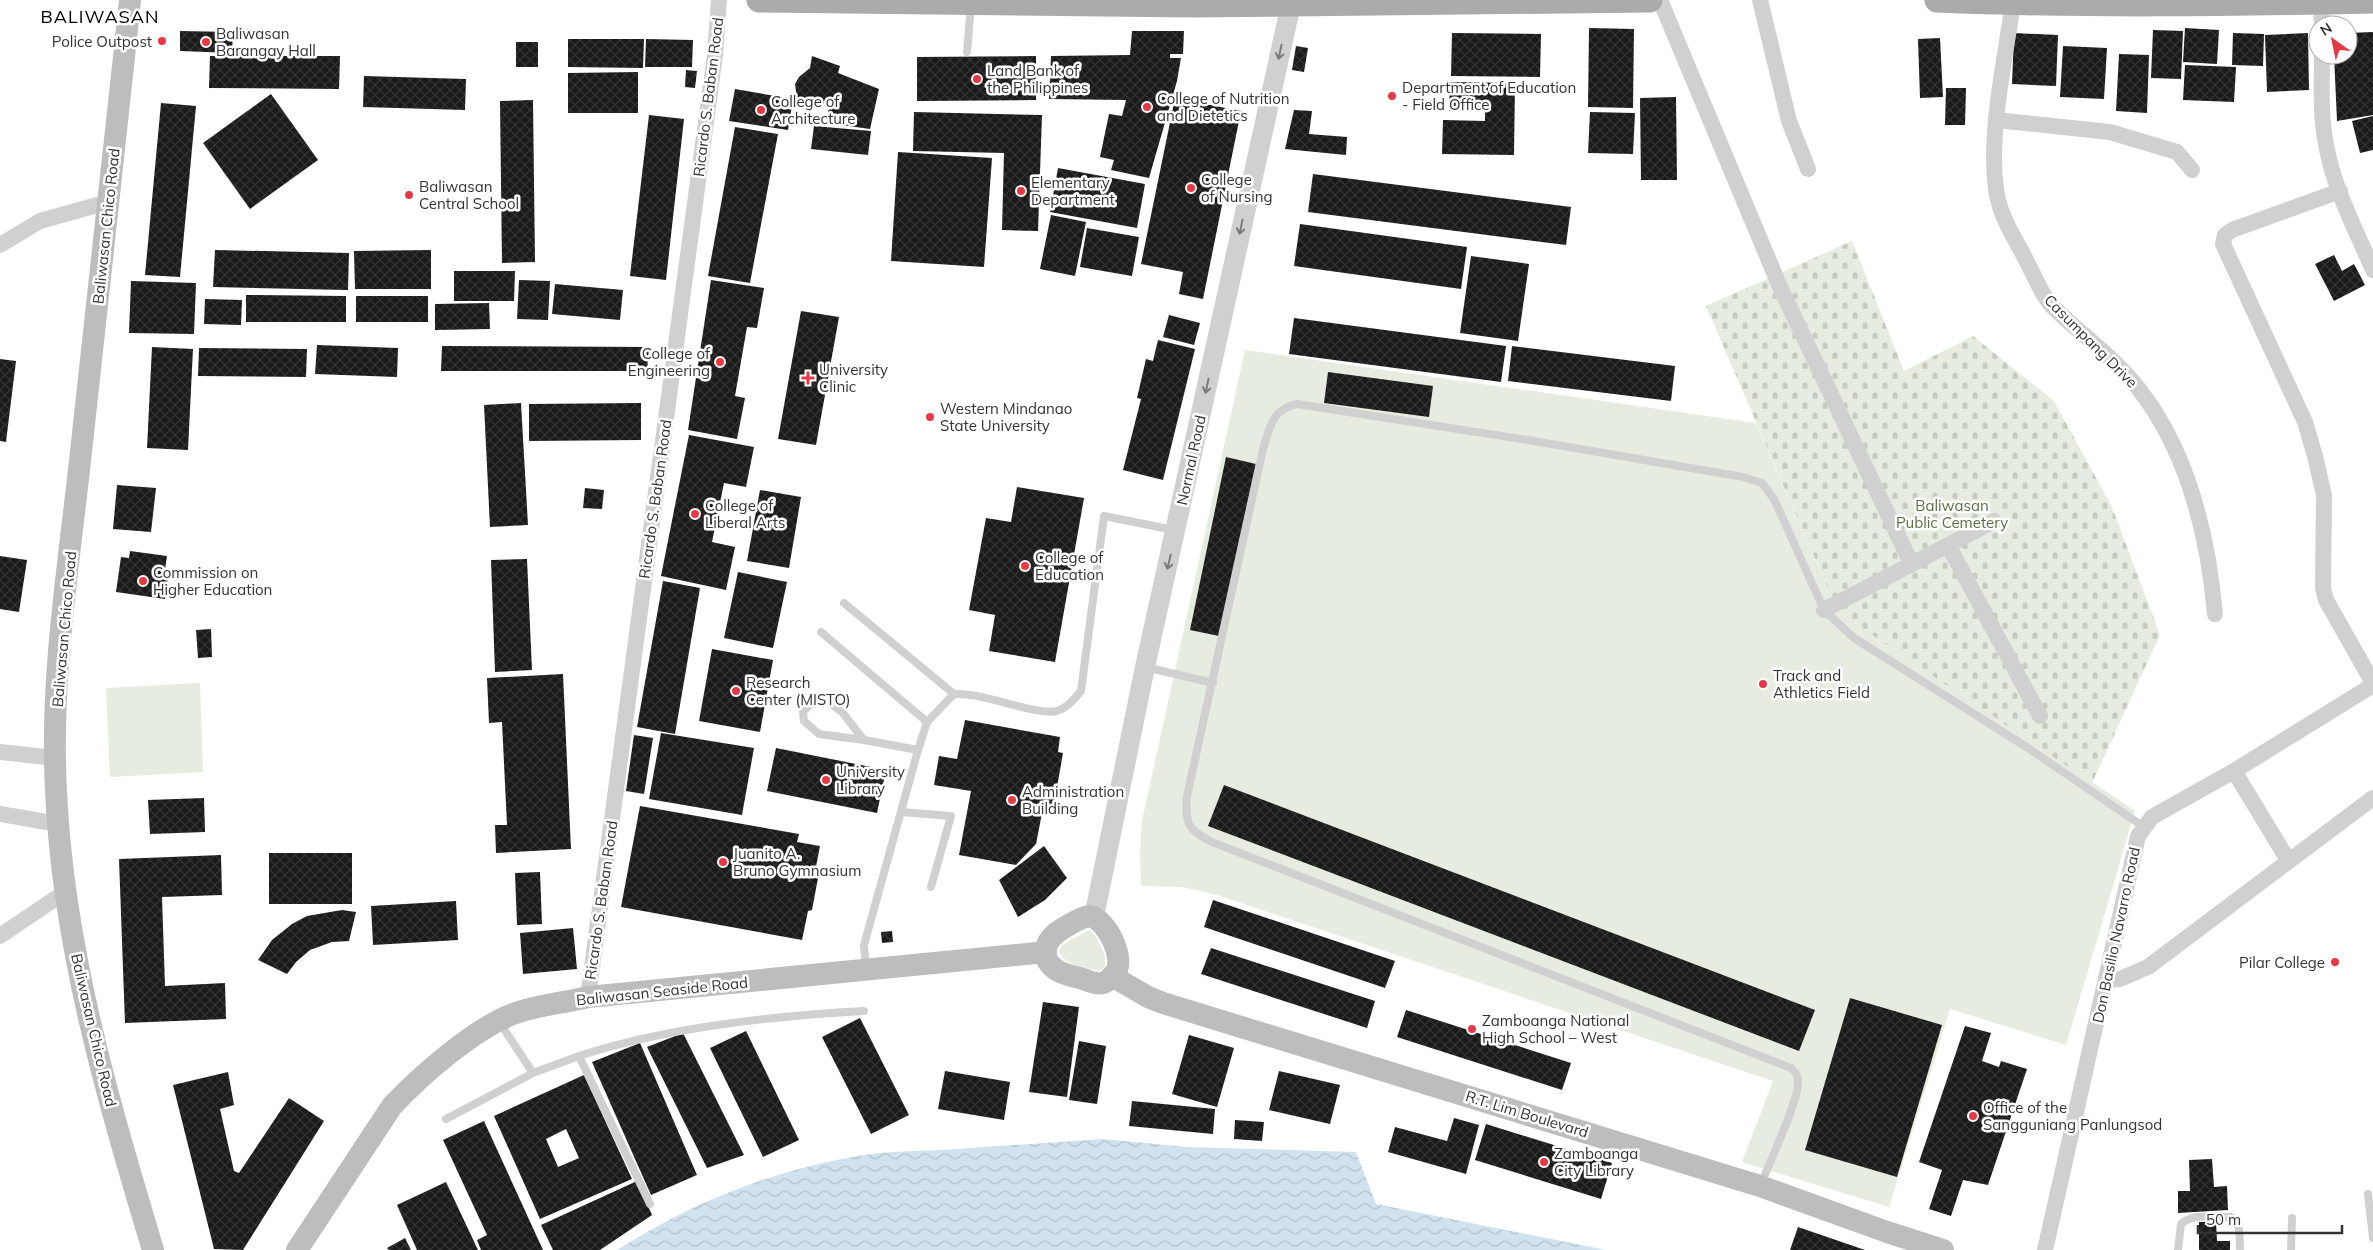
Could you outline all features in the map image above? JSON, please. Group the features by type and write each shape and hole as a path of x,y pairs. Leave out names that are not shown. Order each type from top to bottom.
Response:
{"main road":[{"name":"Baliwasan Chico Road","path":"130,0 60,644 55,758 58,824 65,892 82,990 153,1250"},
{"path":"759,0 1290,4 1650,0"},
{"path":"1937,0 2012,3 2089,1 2202,2 2322,13 2373,1"},
{"path":"1094,917 1104,924 1119,956 1119,966 1112,976 1099,983 1057,971 1049,962 1046,952 1048,939 1053,935 1079,919 1094,917"},
{"name":"Baliwasan Seaside Road","path":"298,1250 392,1106 409,1088 452,1052 498,1021 514,1014 588,997 1046,952"},
{"name":"R.T. Lim Boulevard","path":"1112,976 1148,997 1163,1003 1760,1186 1886,1232 1942,1250"}],"street":[{"name":"Ricardo S. Baban Road","path":"588,997 709,95 720,0"},
{"path":"1660,0 1780,288 1911,564"},
{"path":"1760,0 1789,120 1808,169"},
{"name":"Casumpang Drive","path":"2012,3 1996,120 1996,179 2002,214 2038,286 2051,305 2138,388 2176,450 2204,538 2211,569 2215,614"},
{"name":"Normal Road","path":"1094,917 1145,667 1290,4"},
{"path":"2322,65 2323,127 2330,161 2340,191 2373,270"},
{"path":"1996,120 2110,132 2177,152 2192,170"},
{"path":"2340,191 2232,230 2225,235 2223,244 2305,422 2324,495 2323,588 2326,600 2373,684"},
{"path":"0,245 47,219 108,202"},
{"path":"1824,610 1994,521"},
{"path":"1948,546 2040,716"},
{"name":"Don Basilio Navarro Road","path":"2045,1250 2107,980 2134,846 2144,827 2152,817 2234,771 2373,684"},
{"path":"0,752 55,758"},
{"path":"2234,771 2288,860"},
{"path":"2107,980 2120,979 2148,967 2373,798"},
{"path":"0,814 58,824"},
{"path":"0,936 65,892"}],"lane":[{"path":"967,52 971,3"},
{"path":"1760,1186 1796,1098 1797,1075 1791,1068 1212,842 1190,828 1186,817 1187,796 1263,449 1276,415 1286,407 1297,404 1528,440 1754,479 1762,483 1774,499 1824,610 1854,638 2028,748 2144,827"},
{"path":"866,970 864,945 927,722 954,694 968,693 1044,711 1056,711 1067,705 1081,692 1104,516 1176,531"},
{"path":"844,603 954,694"},
{"path":"821,632 927,722"},
{"path":"1145,667 1212,683"},
{"path":"864,740 842,712 823,698 814,700 802,712 804,722 818,734 918,750"},
{"path":"901,812 951,816 930,887"},
{"path":"446,1119 533,1074 610,1046 682,1030 864,1011"},
{"path":"498,1021 533,1074"},
{"path":"579,1056 650,1204"},
{"path":"2368,1194 2373,1238"},
{"path":"2178,1250 2181,1224 2187,1219 2197,1217 2231,1217 2235,1220 2238,1224 2240,1250"},
{"path":"2292,1218 2292,1250"}],"green space":[{"name":"Baliwasan Public Cemetery","path":"1852,241 1904,371 1973,336 2054,401 2112,507 2160,635 2092,783 1838,612 1706,306"},
{"path":"1245,350 1756,423 1838,612 2135,811 2066,1045 1950,1009 1889,1207 1742,1162 1773,1081 1217,895 1183,887 1141,886 1142,821"},
{"path":"200,683 203,772 110,777 106,688"},
{"path":"1089,930 1099,941 1105,957 1105,966 1099,971 1070,963 1061,956 1059,951 1062,945"}],"water":[{"path":"1103,1139 1187,1147 1356,1152 1376,1204 1606,1250 617,1250 646,1232 705,1202 766,1179 830,1161 903,1151"}],"building":[{"path":"1589,28 1634,29 1633,108 1588,107"},
{"path":"2185,28 2219,30 2217,64 2183,62"},
{"path":"2153,30 2183,31 2181,79 2151,78"},
{"name":"Baliwasan Barangay Hall","path":"180,31 233,32 232,53 180,51"},
{"name":"College of Nutrition and Dietetics","path":"1132,31 1184,31 1183,54 1170,54 1170,58 1181,58 1177,81 1149,178 1111,170 1114,160 1100,157 1109,114 1122,116 1126,100 1049,99 1051,56 1130,55"},
{"path":"2373,32 2373,115 2337,121 2334,65 2358,65 2358,33"},
{"path":"1452,33 1541,34 1540,77 1451,76"},
{"path":"2014,33 2058,35 2056,86 2012,84"},
{"path":"2233,33 2264,34 2263,66 2232,65"},
{"path":"2308,33 2309,90 2267,92 2265,35"},
{"path":"1940,38 1943,97 1920,98 1918,39"},
{"path":"568,39 644,39 643,68 568,67"},
{"path":"646,39 693,40 692,67 645,67"},
{"path":"516,42 538,42 538,67 516,67"},
{"path":"1296,46 1308,48 1304,72 1292,70"},
{"path":"2063,46 2107,48 2104,99 2060,97"},
{"path":"2119,54 2149,55 2147,113 2116,111"},
{"path":"210,56 340,56 339,89 209,88"},
{"path":"812,56 840,66 838,73 879,89 870,129 827,123 829,105 797,98 795,84 799,77 810,68"},
{"name":"Land Bank of the Philippines","path":"1036,56 1036,100 917,101 917,57"},
{"path":"2185,65 2236,67 2234,102 2183,100"},
{"path":"686,70 697,71 695,88 685,87"},
{"path":"638,72 638,113 568,113 568,73"},
{"path":"364,76 466,79 465,110 363,107"},
{"path":"1450,82 1515,83 1514,155 1442,154 1443,120 1485,121 1485,111 1449,111"},
{"path":"1946,88 1966,88 1965,125 1945,125"},
{"name":"College of Architecture","path":"735,89 793,99 788,130 729,121"},
{"path":"271,94 318,160 250,209 203,143"},
{"path":"1676,97 1677,180 1641,180 1640,98"},
{"name":"College of Nursing","path":"1175,98 1241,111 1203,299 1179,294 1183,272 1141,264"},
{"path":"533,100 535,262 502,263 500,101"},
{"path":"161,103 196,106 180,277 145,275"},
{"path":"1294,110 1312,111 1309,134 1347,137 1346,155 1285,149"},
{"name":"Elementary Department","path":"914,112 1042,115 1038,231 1002,230 1004,153 913,151"},
{"path":"1590,112 1635,113 1633,154 1588,153"},
{"path":"649,115 684,119 666,280 630,276"},
{"path":"2373,116 2373,150 2360,153 2352,121"},
{"path":"814,126 871,131 868,155 811,149"},
{"path":"735,127 778,134 750,283 708,276"},
{"path":"898,152 992,158 984,267 891,261"},
{"path":"1058,168 1145,184 1137,228 1050,212"},
{"path":"1313,174 1571,207 1566,245 1308,212"},
{"path":"1051,215 1086,222 1075,276 1040,269"},
{"path":"1300,224 1467,247 1461,289 1294,266"},
{"path":"1087,228 1139,237 1132,276 1080,267"},
{"path":"215,250 349,253 348,290 213,287"},
{"path":"431,250 431,289 355,289 354,251"},
{"path":"2334,255 2342,271 2354,264 2365,285 2334,301 2315,264"},
{"path":"1471,256 1529,264 1518,341 1460,333"},
{"path":"454,271 515,271 514,301 454,301"},
{"path":"519,280 550,281 548,320 517,319"},
{"name":"College of Engineering","path":"711,280 764,288 757,328 747,327 735,396 745,398 737,439 688,430"},
{"path":"131,281 196,283 194,334 129,333"},
{"path":"555,284 623,290 620,320 552,314"},
{"path":"246,295 346,296 346,322 246,322"},
{"path":"356,296 428,296 428,322 356,322"},
{"path":"205,299 242,300 241,325 204,324"},
{"path":"489,303 490,329 435,330 435,304"},
{"name":"University Clinic","path":"801,311 839,317 816,445 778,439"},
{"path":"1169,315 1200,323 1194,345 1163,337"},
{"path":"1294,318 1506,346 1501,382 1289,354"},
{"path":"1158,340 1195,349 1163,480 1123,470 1141,399 1137,398 1146,359 1153,361"},
{"path":"317,345 398,348 397,377 315,374"},
{"path":"442,346 649,347 647,371 441,371"},
{"path":"1512,346 1675,366 1671,401 1508,381"},
{"path":"152,347 193,349 188,450 147,448"},
{"path":"199,348 307,349 306,377 198,376"},
{"path":"0,359 16,361 6,442 0,441"},
{"path":"1328,372 1433,386 1429,417 1324,403"},
{"path":"521,403 528,525 490,527 484,405"},
{"path":"641,403 641,440 529,441 529,404"},
{"name":"College of Liberal Arts","path":"689,435 754,447 746,487 724,483 712,542 735,547 726,590 661,576"},
{"path":"1226,457 1256,464 1219,636 1190,630"},
{"path":"117,485 156,488 151,532 113,529"},
{"name":"College of Education","path":"1017,487 1084,498 1055,662 989,651 995,615 969,610 986,518 1011,522"},
{"path":"585,488 604,490 602,509 583,508"},
{"path":"760,490 801,497 789,568 747,561"},
{"name":"Commission on Higher Education","path":"130,551 167,556 165,570 169,570 165,599 116,592 121,557 129,558"},
{"path":"0,556 27,560 19,612 0,609"},
{"path":"527,559 532,670 495,672 491,560"},
{"path":"738,572 787,582 773,648 724,638"},
{"path":"663,581 700,588 675,734 637,727"},
{"path":"211,629 212,657 198,658 196,630"},
{"name":"Research Center (MISTO)","path":"712,649 773,660 760,732 699,721"},
{"path":"563,674 571,849 496,853 495,825 507,825 502,722 489,723 487,678"},
{"name":"Administration Building","path":"965,720 1060,737 1058,752 1063,753 1053,810 1043,808 1036,844 1016,865 959,855 971,791 934,785 939,756 957,759"},
{"path":"661,733 754,748 742,815 649,799"},
{"path":"634,735 653,738 644,794 626,791"},
{"name":"University Library","path":"776,748 886,770 877,813 767,791"},
{"path":"1224,785 1815,1010 1799,1051 1208,826"},
{"path":"204,798 205,832 150,834 148,800"},
{"name":"Juanito A. Bruno Gymnasium","path":"640,806 799,834 797,842 820,846 814,877 818,878 812,910 808,911 802,940 621,907"},
{"path":"1044,846 1067,878 1045,900 1018,917 999,880"},
{"path":"269,853 352,853 352,904 269,904"},
{"path":"221,855 222,895 162,897 165,986 225,983 226,1019 125,1023 119,859"},
{"path":"540,872 542,924 517,925 515,873"},
{"path":"1213,900 1395,961 1385,988 1204,927"},
{"path":"456,901 458,940 373,945 371,906"},
{"path":"342,910 356,912 349,941 332,942 310,950 296,962 287,974 258,960 272,940 292,924 307,916"},
{"path":"573,928 577,969 523,974 520,933"},
{"path":"892,931 893,942 882,943 881,932"},
{"path":"1211,948 1375,1001 1367,1028 1201,974"},
{"path":"1850,998 1942,1025 1897,1177 1805,1150"},
{"path":"1043,1002 1079,1007 1067,1097 1029,1092"},
{"path":"1406,1010 1571,1063 1562,1090 1397,1037"},
{"path":"860,1018 909,1115 871,1134 822,1037"},
{"name":"Office of the Sangguniang Panlungsod","path":"1965,1026 1991,1033 1982,1061 1999,1067 2001,1061 2027,1069 1988,1185 1963,1180 1951,1216 1929,1209 1942,1170 1919,1162"},
{"path":"746,1031 799,1140 763,1157 710,1048"},
{"path":"683,1033 744,1155 707,1168 647,1047"},
{"path":"1189,1035 1234,1048 1217,1107 1172,1094"},
{"path":"1079,1041 1106,1046 1097,1104 1069,1100"},
{"path":"640,1043 697,1175 651,1195 592,1062"},
{"path":"945,1071 1010,1082 1004,1120 938,1109"},
{"path":"1279,1071 1340,1085 1330,1124 1269,1110"},
{"path":"228,1072 234,1105 220,1109 234,1171 239,1173 289,1098 324,1121 243,1250 214,1249 173,1085"},
{"path":"584,1075 632,1179 540,1219 494,1116","holes":["566,1129 579,1158 558,1167 546,1139"]},
{"path":"1132,1101 1215,1109 1213,1134 1129,1126"},
{"path":"1454,1118 1479,1125 1466,1174 1388,1152 1395,1127 1447,1141"},
{"path":"1235,1120 1264,1122 1262,1141 1234,1139"},
{"path":"484,1121 543,1250 481,1250 477,1240 487,1235 443,1140"},
{"name":"Zamboanga City Library","path":"1486,1124 1612,1163 1601,1199 1475,1160"},
{"path":"2212,1159 2214,1187 2227,1186 2228,1210 2178,1213 2178,1191 2190,1191 2189,1160"},
{"path":"637,1181 652,1215 600,1250 553,1250 541,1225"},
{"path":"446,1182 478,1250 417,1250 397,1205"},
{"path":"2199,1222 2216,1222 2217,1241 2230,1241 2230,1250 2199,1250"},
{"path":"1798,1227 1865,1250 1790,1250"},
{"path":"405,1238 411,1250 389,1250 387,1248"}],"place":[{"name":"Police Outpost","path":"162,41"},
{"name":"Baliwasan Barangay Hall","path":"206,42"},
{"name":"Land Bank of the Philippines","path":"977,79"},
{"name":"Department of Education - Field Office","path":"1392,96"},
{"name":"College of Nutrition and Dietetics","path":"1147,107"},
{"name":"College of Architecture","path":"761,110"},
{"name":"College of Nursing","path":"1191,188"},
{"name":"Elementary Department","path":"1021,191"},
{"name":"Baliwasan Central School","path":"409,195"},
{"name":"College of Engineering","path":"720,362"},
{"name":"University Clinic","path":"808,378"},
{"name":"Western Mindanao State University","path":"930,417"},
{"name":"College of Liberal Arts","path":"695,514"},
{"name":"College of Education","path":"1025,566"},
{"name":"Commission on Higher Education","path":"143,581"},
{"name":"Track and Athletics Field","path":"1763,684"},
{"name":"Research Center (MISTO)","path":"736,691"},
{"name":"University Library","path":"826,780"},
{"name":"Administration Building","path":"1012,800"},
{"name":"Juanito A. Bruno Gymnasium","path":"723,862"},
{"name":"Pilar College","path":"2335,962"},
{"name":"Zamboanga National High School – West","path":"1472,1029"},
{"name":"Office of the Sangguniang Panlungsod","path":"1973,1116"},
{"name":"Zamboanga City Library","path":"1544,1162"}],"district":[{"name":"BALIWASAN","path":"100,16"}]}
